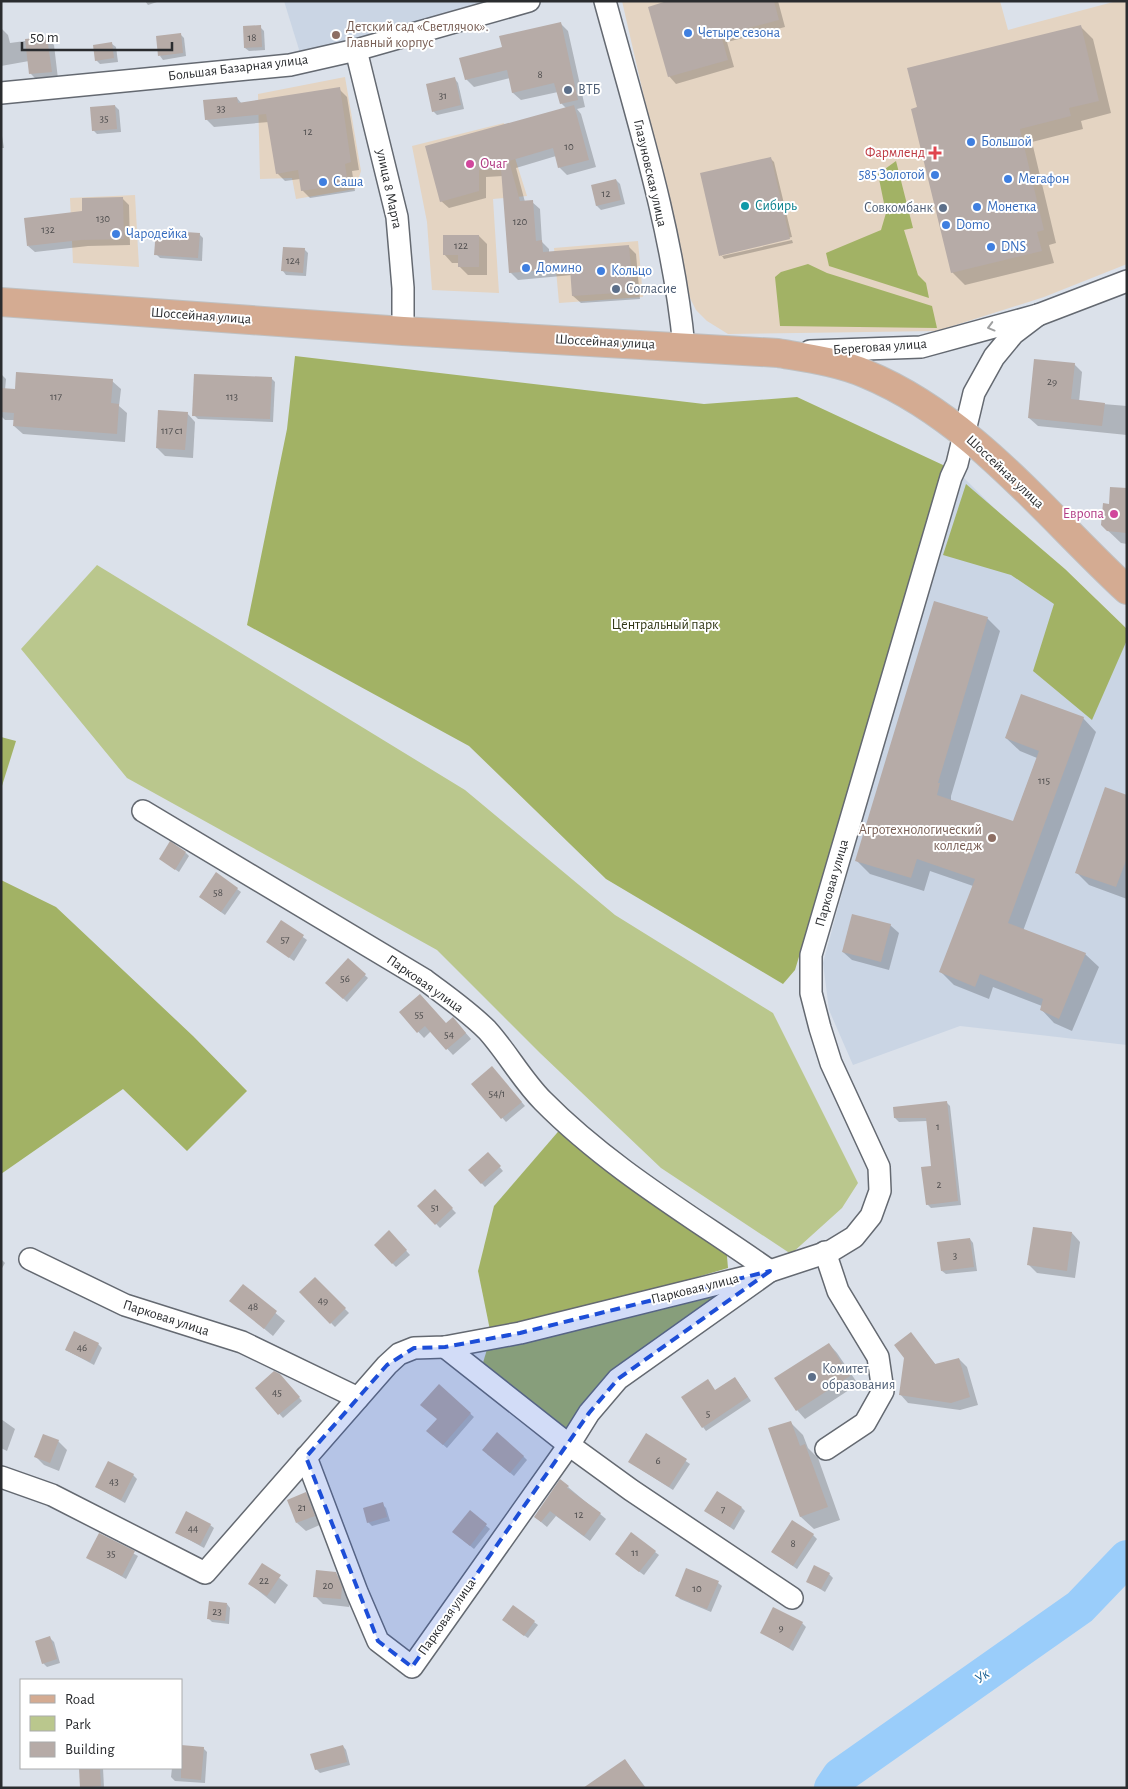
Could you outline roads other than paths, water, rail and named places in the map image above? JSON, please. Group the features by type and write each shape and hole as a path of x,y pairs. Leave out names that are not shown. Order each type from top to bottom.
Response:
{"main road":[{"name":"Шоссейная улица","path":"1,302 403,331 778,353 836,364 866,374 903,392 965,434 997,461 1127,590"}],"street":[{"name":"Большая Базарная улица","path":"1,93 290,65 356,50 529,1"},
{"name":"Глазуновская улица","path":"605,1 648,158 680,305 684,347"},
{"name":"улица 8 Марта","path":"356,50 397,217 404,288 403,331"},
{"name":"Береговая улица","path":"778,353 921,347 1038,315 1127,281"},
{"name":"Береговая улица","path":"965,434 974,393 994,357 1013,334 1038,315"},
{"name":"Парковая улица","path":"1,1477 52,1495 205,1573 387,1365 399,1354 414,1348 445,1347 520,1333 770,1271 825,1252 854,1237 872,1216 880,1191 879,1167 832,1063 820,1028 811,993 811,955 948,486 957,464 965,434"},
{"name":"Парковая улица","path":"143,811 425,980 455,1002 487,1030 542,1100 586,1140 656,1193 770,1271"},
{"path":"825,1252 838,1291 878,1357 882,1391 865,1423 826,1448"},
{"name":"Парковая улица","path":"30,1259 125,1305 242,1342 358,1398"},
{"name":"Парковая улица","path":"306,1457 357,1592 378,1641 412,1667 569,1445 589,1413 618,1380 770,1271"},
{"path":"445,1347 569,1445 631,1490 792,1598"}],"waterway":[{"name":"Ук","path":"832,1788 840,1776 1080,1607 1127,1558"}],"place":[{"name":"Четыре сезона","path":"688,33"},
{"name":"Детский сад «Светлячок». Главный корпус","path":"336,35"},
{"name":"ВТБ","path":"568,90"},
{"name":"Большой","path":"971,142"},
{"name":"Фармленд","path":"935,153"},
{"name":"Очаг","path":"470,164"},
{"name":"585 Золотой","path":"935,175"},
{"name":"Мегафон","path":"1008,179"},
{"name":"Саша","path":"323,182"},
{"name":"Сибирь","path":"745,206"},
{"name":"Монетка","path":"977,207"},
{"name":"Совкомбанк","path":"943,208"},
{"name":"Domo","path":"946,225"},
{"name":"Чародейка","path":"116,234"},
{"name":"DNS","path":"991,247"},
{"name":"Домино","path":"526,268"},
{"name":"Кольцо","path":"601,271"},
{"name":"Согласие","path":"616,289"},
{"name":"Европа","path":"1114,514"},
{"name":"Агротехнологический колледж","path":"992,838"},
{"name":"Комитет образования","path":"812,1377"}],"park label":[{"name":"Центральный парк","path":"665,625"}]}
